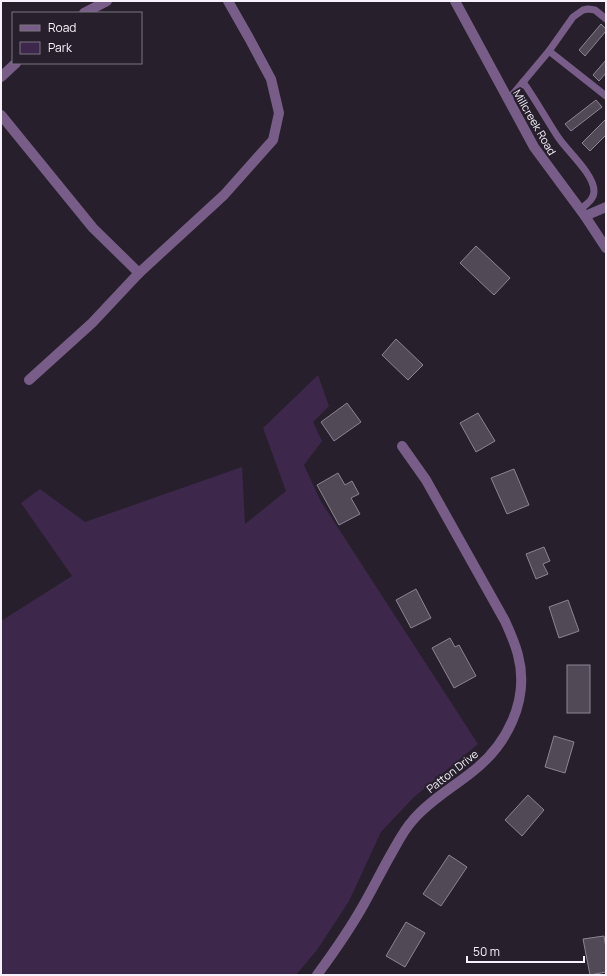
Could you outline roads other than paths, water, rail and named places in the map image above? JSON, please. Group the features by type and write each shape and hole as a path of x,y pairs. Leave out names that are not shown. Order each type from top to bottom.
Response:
{"street":[{"path":"86,12 107,1"},
{"path":"29,380 92,323 139,273 224,195 273,140 279,113 271,79 228,1"},
{"name":"Millcreek Road","path":"455,1 534,147 606,248"},
{"path":"1,77 15,64"},
{"path":"1,115 93,228 139,273"},
{"path":"582,213 606,207"},
{"name":"Patton Drive","path":"317,975 343,939 401,836 413,820 426,806 473,772 500,745 509,729 516,711 520,693 521,675 518,656 505,621 426,480 402,446"}],"lane":[{"path":"508,100 549,51 573,17 583,10 588,9 595,10 606,19"},
{"path":"549,51 606,96"},
{"path":"523,82 559,138 584,168 593,184 594,191 592,199 582,213"}]}
